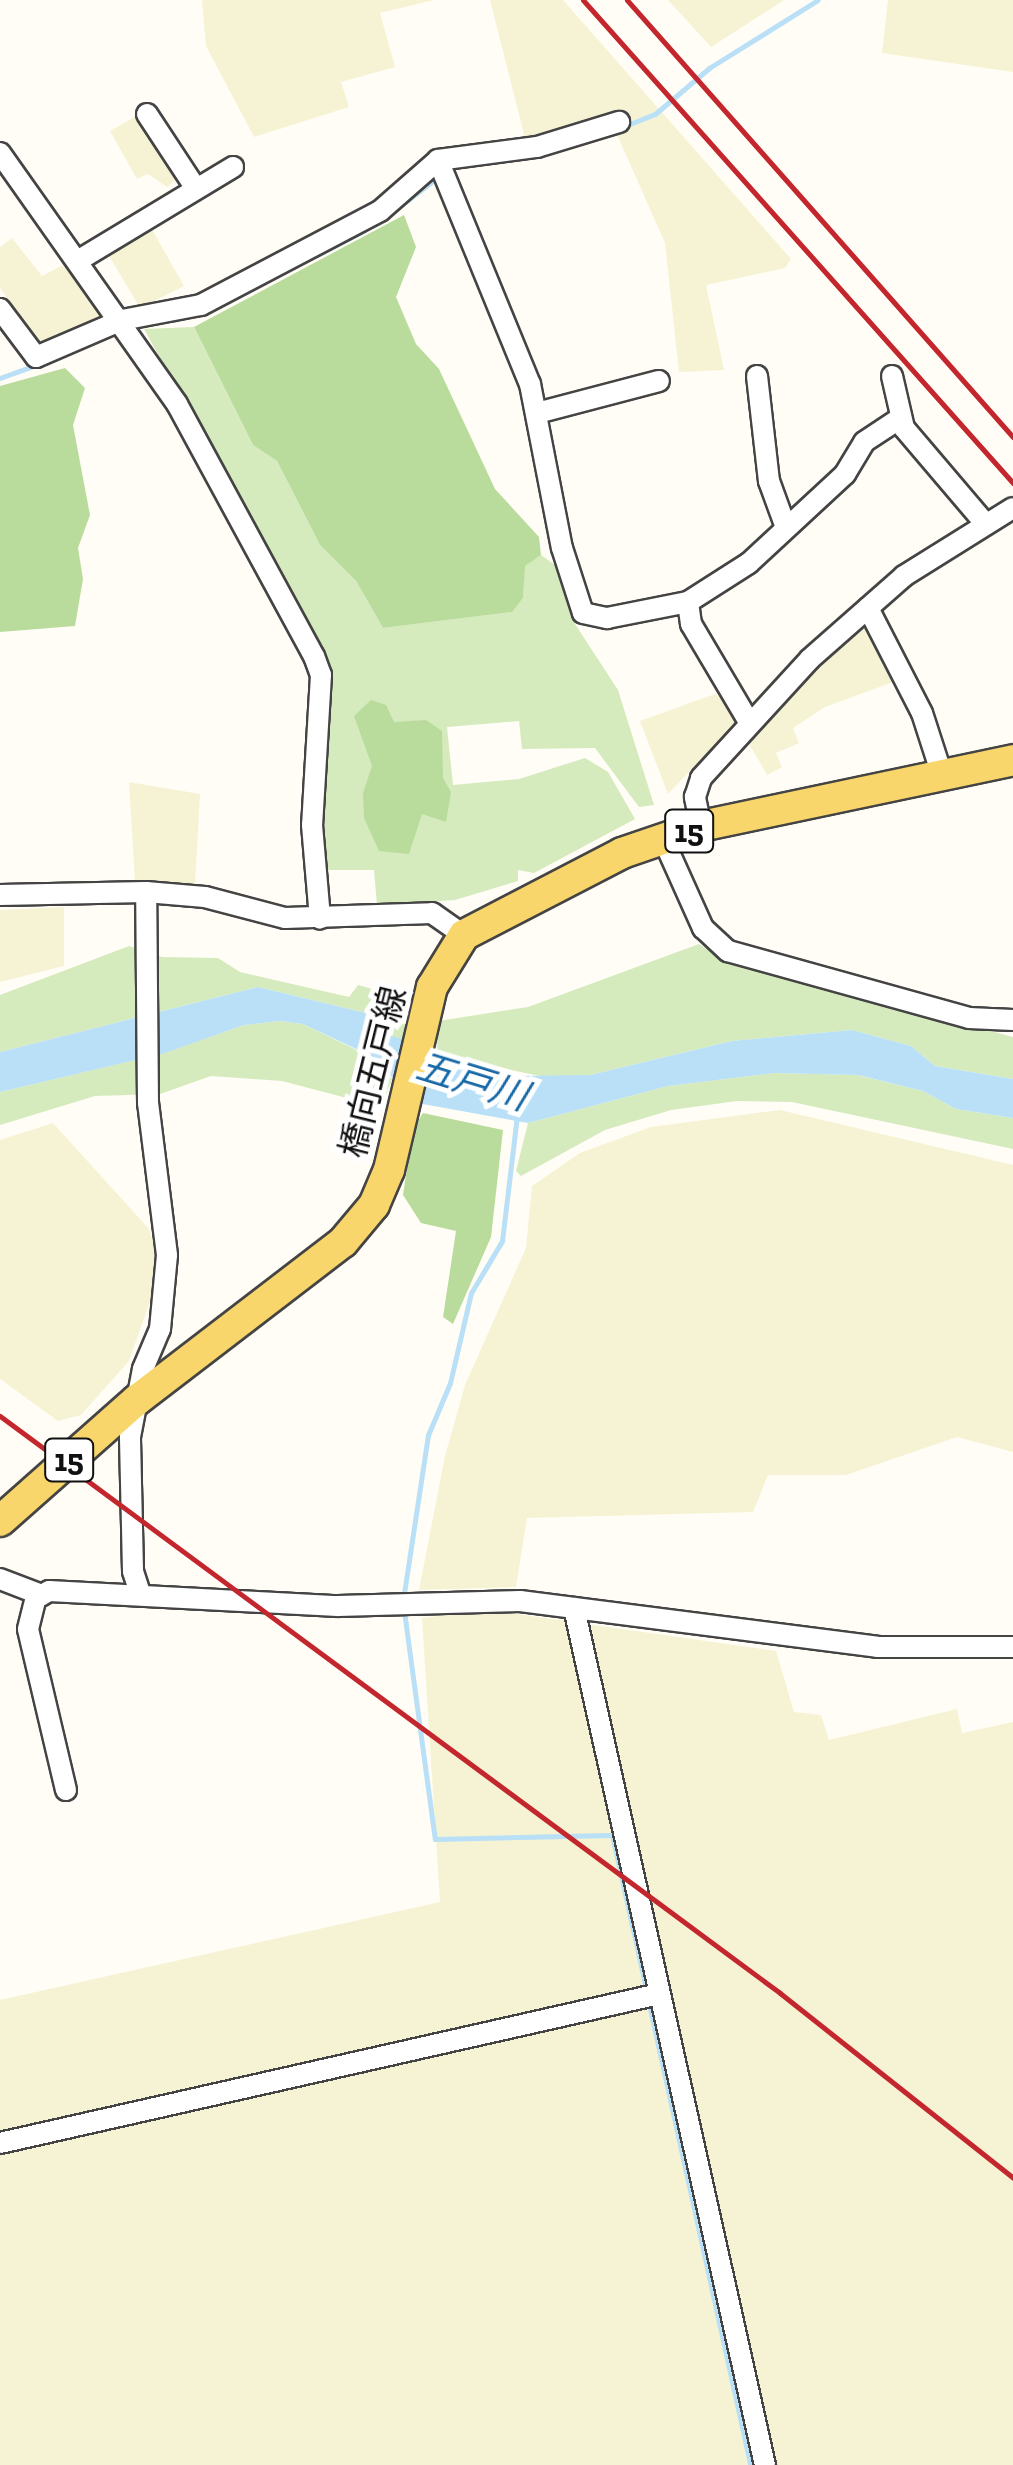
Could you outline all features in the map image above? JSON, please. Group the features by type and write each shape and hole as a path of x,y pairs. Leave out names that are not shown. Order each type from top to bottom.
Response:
{"main road":[{"name":"橋向五戸線","path":"0,1520 137,1400 343,1242 374,1204 425,1007 442,962 464,935 538,892 701,826 1013,760"}],"street":[{"path":"147,114 195,187"},
{"path":"0,309 36,357 122,320 201,305 380,210 438,160 537,148 620,122"},
{"path":"0,153 80,260 177,404 321,675 312,826 320,919"},
{"path":"438,160 514,340 536,413 562,548 583,613 607,618 688,602 750,562 845,474 864,442 900,419"},
{"path":"80,260 233,167"},
{"path":"757,376 769,481 786,525"},
{"path":"892,376 900,419 984,522"},
{"path":"536,413 658,381"},
{"path":"701,826 695,798 700,778 750,722 868,608 984,522 1013,508"},
{"path":"688,602 691,624 750,722"},
{"path":"868,608 922,713 942,775"},
{"path":"663,839 703,928 728,951 969,1018 1013,1020"},
{"path":"140,1593 134,1571 130,1438 137,1400 160,1330 168,1255 148,1103 146,892"},
{"path":"0,895 146,892 320,919 432,913 464,935"},
{"path":"0,1579 42,1595 77,1589 338,1606 520,1601 876,1647 1013,1648"},
{"path":"42,1595 27,1615 28,1628 66,1790"},
{"path":"574,1608 766,2465"},
{"path":"0,2142 659,1994"}],"shaded area":[{"path":"202,0 434,0 380,13 395,67 341,82 349,107 254,137 206,46"},
{"path":"490,0 563,0 791,259 785,268 706,285 724,370 679,372 665,243 608,114 526,142"},
{"path":"668,0 784,0 711,47"},
{"path":"888,0 1013,0 1013,72 882,53"},
{"path":"140,114 178,178 167,187 148,174 137,179 110,131"},
{"path":"150,226 184,286 140,308 108,254"},
{"path":"12,238 42,276 67,263 106,317 39,342 0,288 0,247"},
{"path":"867,627 896,681 825,707 793,728 799,743 776,753 782,767 767,775 747,740 791,689"},
{"path":"715,694 728,702 738,721 668,794 640,721"},
{"path":"129,782 200,794 195,885 135,882"},
{"path":"64,907 64,966 0,982 0,910"},
{"path":"780,1110 1013,1165 1013,1452 957,1437 846,1475 768,1475 753,1512 527,1518 516,1587 419,1590 445,1456 465,1385 526,1248 532,1186 580,1153 651,1127"},
{"path":"53,1123 149,1229 155,1250 153,1293 129,1361 81,1415 58,1421 0,1379 0,1140"},
{"path":"489,1610 776,1651 794,1712 821,1715 829,1740 957,1709 962,1733 1013,1722 1013,2465 0,2465 0,2000 440,1902 422,1618"}],"green space":[{"path":"404,215 416,247 396,297 416,344 439,369 495,489 539,537 541,555 525,566 523,598 512,612 383,628 356,581 320,545 277,461 253,445 194,327"},
{"path":"194,327 253,445 277,461 320,545 356,581 383,628 511,612 523,598 524,566 541,555 558,567 575,624 618,690 654,805 639,807 595,748 522,749 519,721 447,727 453,785 519,779 585,758 608,772 635,819 534,873 518,870 518,881 455,900 377,905 374,870 326,870 322,756 329,663 144,329"},
{"path":"65,368 85,388 73,425 90,515 78,548 83,579 75,626 0,632 0,386"},
{"path":"371,700 386,705 394,722 426,720 442,731 443,778 451,792 446,822 422,814 409,854 379,851 364,818 363,793 372,766 354,716"},
{"path":"699,944 721,959 1013,1037 1013,1079 935,1066 911,1046 852,1030 732,1041 590,1075 549,1078 437,1054 438,1021 528,1007"},
{"path":"129,946 162,957 218,958 240,972 349,997 358,985 394,995 395,1006 408,1008 402,1041 386,1034 366,1013 258,987 0,1052 0,995"},
{"path":"280,1021 303,1024 371,1057 392,1079 381,1107 282,1081 211,1076 160,1094 95,1096 0,1125 0,1092 164,1053 244,1025"},
{"path":"774,1073 857,1075 923,1091 956,1109 1013,1118 1013,1149 792,1102 737,1101 671,1110 605,1130 521,1176 516,1171 528,1123 668,1086"},
{"path":"423,1113 503,1130 491,1237 453,1324 443,1317 456,1231 421,1223 403,1195 413,1129"}],"water":[{"name":"五戸川","path":"258,987 366,1013 386,1034 516,1076 590,1075 732,1041 852,1030 911,1046 935,1066 1013,1079 1013,1118 956,1109 923,1091 858,1075 774,1073 668,1086 528,1123 417,1103 371,1056 303,1024 280,1021 244,1025 165,1053 0,1092 0,1052"}],"waterway":[{"path":"625,126 655,114 709,68 818,0"},
{"path":"391,213 438,177"},
{"path":"317,255 365,230"},
{"path":"173,320 210,311"},
{"path":"0,378 35,365"},
{"name":"五戸川","path":"403,1600 428,1435 450,1383 471,1293 502,1241 517,1116"},
{"path":"404,1611 435,1839 612,1835 647,1993"},
{"path":"649,2004 750,2465"}],"railway":[{"path":"583,0 1013,483"},
{"path":"627,0 1013,437"},
{"path":"0,1416 780,1993 1013,2178"}]}
